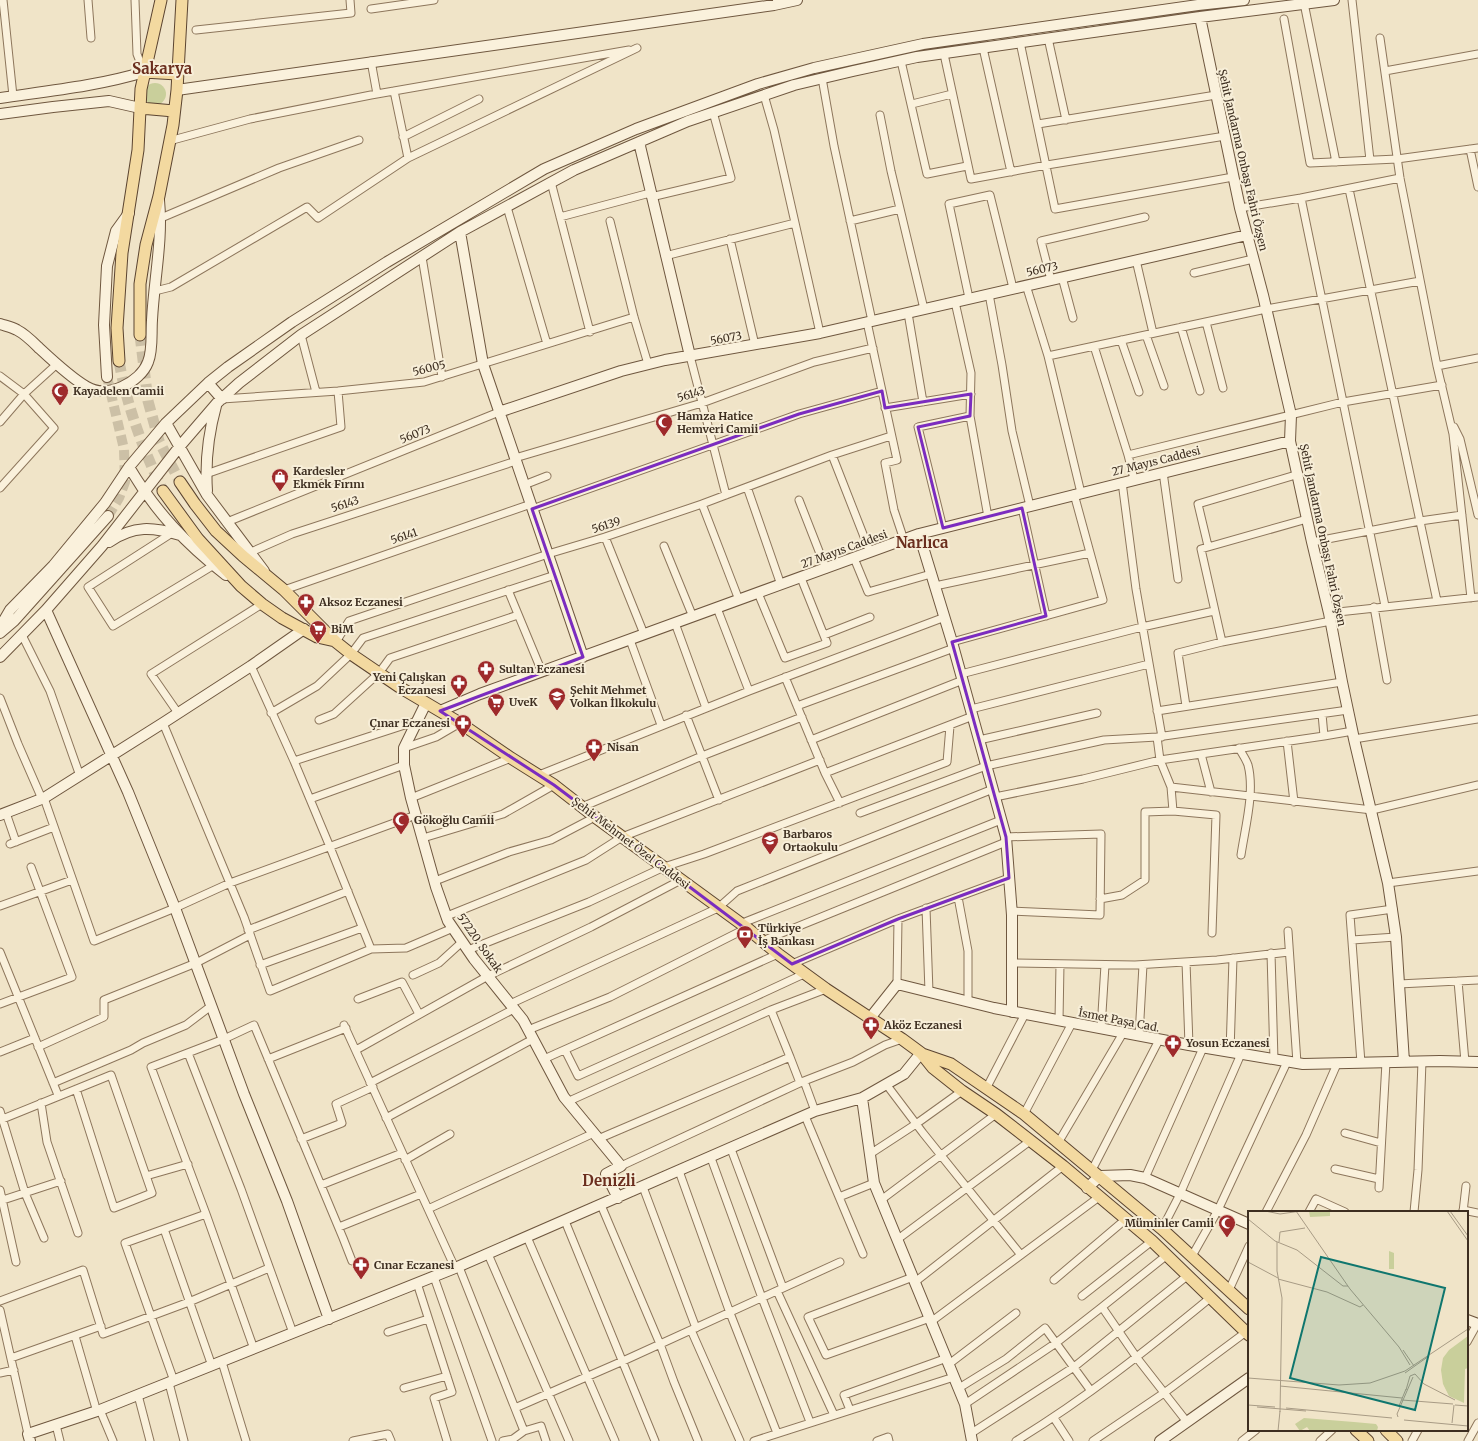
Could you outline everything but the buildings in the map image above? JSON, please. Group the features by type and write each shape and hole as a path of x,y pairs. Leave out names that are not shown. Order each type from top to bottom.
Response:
{"main road":[{"path":"119,361 117,328 122,253 138,150 141,89 160,0"},
{"path":"140,335 140,284 146,245 158,196 174,111 184,0"},
{"path":"144,72 178,74"},
{"path":"140,108 174,111"},
{"name":"Şehit Mehmet Özel Caddesi","path":"180,482 216,530 243,556 284,590 336,642 351,654 378,673 460,723 554,785 743,926 778,954 826,989 921,1053"},
{"path":"163,491 198,539 241,586 262,604 282,618 317,637 336,642"},
{"path":"282,618 289,615 294,608 295,601"},
{"path":"921,1053 951,1064 1024,1114 1162,1229 1248,1307"},
{"path":"921,1053 933,1068 1063,1166 1087,1188 1152,1241 1247,1334"},
{"path":"1357,1431 1368,1441"},
{"path":"1387,1431 1397,1441"}],"street":[{"path":"3,0 13,96"},
{"path":"88,0 91,38"},
{"path":"0,98 127,77 144,72 137,54 135,0"},
{"path":"196,30 351,12 350,0"},
{"path":"371,9 434,0"},
{"path":"177,90 371,61 774,5 797,0"},
{"path":"0,627 10,610 53,566 105,503 129,467 166,423 208,383 292,322 387,262 544,169 636,129 765,82 814,68 923,44 1198,5 1244,0"},
{"path":"0,657 46,610 102,546 180,446 220,401 239,383 301,336 460,232 574,170 688,121 794,85 822,78 901,61 1020,42 1334,0"},
{"path":"1352,0 1370,160"},
{"path":"1304,3 1336,162"},
{"name":"Şehit Jandarma Onbaşı Fahri Özşen","path":"1200,17 1240,208 1291,415 1290,441 1330,617 1348,710 1388,883 1396,937 1404,1062"},
{"path":"1284,19 1310,163 1397,159 1478,148"},
{"path":"1048,38 1066,120"},
{"path":"1186,706 1178,653 1374,607 1475,598 1462,515 1453,434 1437,366 1400,178 1380,38"},
{"path":"1020,42 1055,209 1233,177"},
{"path":"155,290 171,287 307,207 318,218 408,158 637,48 377,94 250,119 169,141"},
{"path":"983,48 1011,172"},
{"path":"944,54 971,179 1225,136"},
{"path":"1385,70 1478,54"},
{"path":"371,61 377,94"},
{"path":"901,61 927,174 967,166"},
{"path":"822,78 870,322 873,348 897,460 885,463 894,510 904,540"},
{"path":"394,91 408,158"},
{"path":"912,104 952,94"},
{"path":"764,95 774,130 820,333"},
{"path":"1038,124 1216,96"},
{"path":"403,137 479,99"},
{"path":"0,114 109,101 140,108"},
{"path":"560,217 651,195 731,178 714,112"},
{"path":"880,115 900,209 924,309"},
{"path":"161,218 279,168 358,140"},
{"path":"639,142 665,256 726,495"},
{"path":"1470,149 1478,187"},
{"path":"1240,208 1349,189 1400,178"},
{"path":"551,182 590,332"},
{"path":"1349,189 1438,601"},
{"path":"969,298 949,204 990,195 1013,288"},
{"path":"0,324 18,330 57,364 88,388 99,391 115,389 128,385 139,376 148,362 161,218 158,196"},
{"path":"1301,198 1385,606"},
{"path":"507,207 547,344"},
{"path":"850,221 900,209"},
{"path":"107,377 104,325 107,266 116,231 129,213"},
{"path":"1051,280 1041,241 1145,217"},
{"path":"610,221 634,317 648,364"},
{"path":"665,256 795,223"},
{"path":"460,232 483,364 583,657"},
{"name":"56073","path":"227,522 499,412 620,371 690,356 820,333 1247,235"},
{"path":"730,239 755,345"},
{"path":"422,257 442,377"},
{"path":"1194,273 1253,259"},
{"path":"1136,260 1149,334 1164,386"},
{"path":"1062,277 1073,318"},
{"path":"1048,356 1266,309 1420,281"},
{"path":"797,706 953,645 1103,600 1090,553 1048,356 1026,285"},
{"path":"989,294 1035,565 1046,616"},
{"path":"955,302 971,373 970,416 988,517"},
{"path":"908,313 923,402"},
{"name":"56005","path":"220,401 424,382 590,332 634,317"},
{"path":"1206,322 1223,388"},
{"path":"1181,327 1200,391"},
{"path":"301,336 316,392"},
{"path":"1122,340 1139,392"},
{"path":"1094,346 1134,479"},
{"name":"56143","path":"251,552 292,534 516,460 702,403 814,362 873,348"},
{"path":"1437,366 1478,358"},
{"path":"0,422 24,394 57,364"},
{"path":"0,376 24,394 54,428 0,488"},
{"path":"208,383 220,401"},
{"path":"1128,455 1343,402 1442,385"},
{"path":"206,474 341,427 338,391"},
{"name":"56141","path":"284,590 532,507 799,414 882,391"},
{"path":"886,408 971,394"},
{"path":"207,495 206,474 209,432 220,401"},
{"path":"943,528 918,427 970,416"},
{"path":"1450,418 1460,439 1478,515"},
{"path":"166,423 207,495 266,574"},
{"name":"56139","path":"336,642 349,621 702,504 891,436"},
{"name":"27 Mayıs Caddesi","path":"440,711 480,694 919,534 1290,441"},
{"path":"832,456 870,552"},
{"path":"129,467 144,492 176,534 241,586"},
{"path":"1163,472 1178,579"},
{"path":"1208,546 1198,504 1298,474"},
{"path":"524,485 547,476"},
{"path":"1122,482 1128,536 1157,711 1160,737 1160,760 1171,787 1173,811"},
{"path":"747,487 782,585"},
{"path":"799,500 826,569"},
{"path":"702,504 739,600"},
{"path":"1312,542 1462,515"},
{"path":"0,633 14,621 108,516"},
{"path":"1222,642 1201,549 1307,518"},
{"path":"102,546 119,535 138,529 150,528 176,534"},
{"path":"176,534 88,587 113,626 214,565"},
{"path":"919,534 953,645 1006,840 1012,911 1012,1012"},
{"path":"605,537 644,634"},
{"path":"664,546 694,617"},
{"path":"935,586 1090,553"},
{"path":"854,558 868,592 931,574"},
{"path":"271,713 317,686 351,654 363,638 555,574"},
{"path":"758,593 785,658 827,643 801,578"},
{"path":"508,590 542,672"},
{"path":"178,713 151,674 262,604"},
{"path":"1374,607 1387,680"},
{"path":"716,608 749,691"},
{"path":"46,610 112,756 175,908 244,1094 287,1201 329,1319"},
{"path":"812,740 962,677 1142,627 1214,611"},
{"path":"319,720 334,714 378,673 390,658 518,615"},
{"path":"824,635 870,617"},
{"path":"539,775 686,715 945,617"},
{"path":"676,623 706,708"},
{"path":"54,827 13,843 3,814 43,799 251,666 304,629"},
{"path":"22,635 50,691 80,776"},
{"path":"630,640 661,725"},
{"path":"825,773 950,726 972,713 1149,664"},
{"path":"251,666 310,798 371,949"},
{"path":"785,677 825,773 840,803"},
{"path":"1157,711 1342,682"},
{"path":"0,698 54,827 94,940 175,908 230,883 416,815"},
{"name":"57220. Sokak","path":"426,703 404,748 404,765 416,815 446,916 465,946 523,1020 567,1102 621,1166"},
{"path":"860,813 986,766 1104,740 1160,737 1348,710"},
{"path":"979,740 1097,713"},
{"path":"1322,714 1324,736"},
{"path":"686,715 719,800"},
{"path":"582,807 702,756 802,717"},
{"path":"302,1139 342,1123 336,1104 512,1006 718,908 737,891 994,793 1083,779 1160,760 1324,736 1354,735 1478,719"},
{"path":"294,761 417,721"},
{"path":"163,723 230,883 270,992 371,949 406,948 453,928"},
{"path":"404,748 436,737 460,723"},
{"path":"413,975 439,963 465,946 589,902 664,867 704,854 947,762 950,726"},
{"path":"1287,741 1294,802"},
{"path":"1239,748 1248,763 1250,777 1250,796 1241,856"},
{"path":"1201,754 1211,792"},
{"path":"412,798 511,758"},
{"path":"446,916 586,860 622,837 820,760"},
{"path":"310,798 404,765"},
{"path":"423,838 503,814 554,785"},
{"path":"1171,787 1372,810 1478,785"},
{"path":"1100,899 1122,895 1145,880 1145,812 1173,811 1216,815 1212,933"},
{"path":"435,882 509,852 551,840 595,817"},
{"path":"528,1030 610,997 743,926 1001,820"},
{"path":"762,941 1006,840 1101,834 1100,916 1012,911"},
{"path":"0,1004 72,977 31,867"},
{"path":"1388,883 1478,871"},
{"path":"792,964 898,919 1009,878"},
{"path":"0,906 40,893 72,880"},
{"path":"356,1050 488,976 591,927 681,880"},
{"path":"38,1047 104,1017 104,1000 196,963 249,932 348,891"},
{"path":"958,896 968,951 968,1002"},
{"path":"926,908 929,992"},
{"path":"1361,1063 1350,915 1393,909"},
{"path":"870,1018 897,984 898,919"},
{"path":"260,965 362,928"},
{"path":"1192,1256 1218,1210 1292,1062 1288,931"},
{"path":"1352,940 1396,937"},
{"path":"0,952 58,1095"},
{"path":"1012,963 1143,965 1289,952"},
{"path":"1271,953 1274,1060"},
{"path":"544,1060 778,954"},
{"path":"1230,1052 1233,958"},
{"path":"1186,962 1189,1045"},
{"path":"1059,1021 1060,964"},
{"path":"1101,1029 1104,965"},
{"path":"1139,1036 1143,965"},
{"path":"565,1050 578,1076 806,973"},
{"path":"1399,984 1478,980"},
{"path":"1458,981 1465,1062"},
{"path":"358,999 402,982 419,1014"},
{"name":"İsmet Paşa Cad.","path":"897,984 968,1002 1072,1024 1203,1048 1303,1064 1478,1062"},
{"path":"567,1102 771,1010 826,989"},
{"path":"53,1083 186,1025 211,1006"},
{"path":"771,1010 815,1112"},
{"path":"986,1087 1025,1014"},
{"path":"1024,1114 1072,1024"},
{"path":"254,1349 188,1164 151,1067 224,1039 254,1025 352,1261"},
{"path":"268,1059 345,1027 405,1160 457,1267 524,1431"},
{"path":"1058,1143 1123,1033"},
{"path":"0,1052 35,1038"},
{"path":"386,1118 533,1039"},
{"path":"618,1198 606,1174 802,1082 853,1062 885,1045 902,1039"},
{"path":"1087,1188 1096,1173 1159,1040"},
{"path":"1145,1178 1203,1048"},
{"path":"188,1053 241,1189 293,1333"},
{"path":"0,1310 28,1439 56,1425 99,1411 434,1277 805,1116 862,1098 904,1074 921,1053"},
{"path":"1162,1229 1180,1194 1241,1054"},
{"path":"428,1209 596,1136 790,1057"},
{"path":"1379,1188 1386,1062"},
{"path":"1414,1211 1418,1170 1422,1062"},
{"path":"1267,1211 1306,1135 1337,1064"},
{"path":"1,1119 58,1095 111,1075 152,1194 114,1208 76,1089"},
{"path":"886,1084 966,1188 1021,1255"},
{"path":"870,1154 916,1124 962,1091"},
{"path":"862,1098 874,1183 959,1388 965,1404 971,1437 1074,1367 1187,1276"},
{"path":"41,1103 47,1142 78,1233"},
{"path":"0,1111 1,1119 25,1193 44,1238"},
{"path":"881,1200 996,1114"},
{"path":"805,1116 863,1254"},
{"path":"1345,1133 1381,1143"},
{"path":"405,1160 450,1134"},
{"path":"898,1239 1030,1141"},
{"path":"731,1148 780,1290 834,1415"},
{"path":"321,1185 402,1153"},
{"path":"711,1158 762,1298 810,1422"},
{"path":"146,1176 188,1164"},
{"path":"1063,1166 993,1221 914,1279 808,1317 826,1356 931,1320 1099,1197 1112,1186 1118,1176"},
{"path":"1335,1169 1379,1179"},
{"path":"678,1171 777,1433"},
{"path":"1096,1173 1118,1176 1130,1175 1145,1178 1248,1224"},
{"path":"2,1201 61,1181"},
{"path":"839,1197 874,1183"},
{"path":"1463,1211 1466,1186"},
{"path":"643,1187 694,1329 740,1441"},
{"path":"0,1190 16,1262"},
{"path":"338,1227 421,1194"},
{"path":"1310,1211 1316,1199 1343,1211"},
{"path":"601,1205 660,1344 696,1441"},
{"path":"1468,1212 1478,1213"},
{"path":"184,1441 171,1382 125,1243 206,1214"},
{"path":"1054,1280 1126,1219"},
{"path":"565,1221 655,1441"},
{"path":"164,1229 189,1302 217,1364 246,1441"},
{"path":"527,1237 615,1441"},
{"path":"1082,1296 1152,1241"},
{"path":"1229,1290 1248,1248"},
{"path":"488,1254 569,1441"},
{"path":"965,1404 1056,1343 1167,1255"},
{"path":"515,1408 623,1361 840,1262"},
{"path":"0,1301 83,1270 103,1334 189,1302 269,1268"},
{"path":"434,1277 492,1441"},
{"path":"417,1283 452,1392 434,1398 447,1441"},
{"path":"1016,1441 1054,1418 1137,1358 1210,1298"},
{"path":"1102,1307 1137,1358 1187,1422"},
{"path":"850,1410 844,1395 948,1361 1016,1313"},
{"path":"388,1332 428,1319"},
{"path":"1468,1320 1478,1324 1468,1340"},
{"path":"11,1358 101,1326"},
{"path":"959,1388 1006,1359 1045,1328 1091,1391"},
{"path":"1093,1441 1247,1334"},
{"path":"75,1336 99,1411 113,1441"},
{"path":"0,1373 14,1370"},
{"path":"404,1388 447,1376"},
{"path":"756,1441 810,1422 954,1377"},
{"path":"1160,1441 1248,1379"},
{"path":"138,1395 150,1441"},
{"path":"1054,1418 1069,1441"},
{"path":"1468,1441 1478,1423"},
{"path":"56,1425 60,1441"},
{"path":"503,1441 514,1440 524,1431 541,1426 546,1441"},
{"path":"1242,1441 1255,1431"},
{"path":"1320,1441 1331,1431"},
{"path":"1412,1441 1417,1431"},
{"path":"352,1441 388,1434 391,1441"},
{"path":"877,1441 888,1437 889,1441"}],"highlighted area":[{"path":"882,391 885,408 971,394 970,416 918,427 943,528 1022,508 1046,616 952,642 1006,837 1009,878 898,919 792,964 554,785 440,711 583,657 532,509 799,414"}],"green space":[{"path":"155,83 163,86 166,94 163,102 155,105 147,102 144,94 147,86"}],"tunnel":[{"path":"140,335 148,401 159,441 180,482"},
{"path":"119,361 126,395 136,428 163,491"},
{"path":"107,377 124,449 125,482 119,498 108,516"}],"place":[{"name":"Kayadelen Camii","path":"60,406"},
{"name":"Hamza Hatice Hemveri Camii","path":"664,437"},
{"name":"Kardesler Ekmek Fırını","path":"280,492"},
{"name":"Aksoz Eczanesi","path":"306,617"},
{"name":"BiM","path":"318,644"},
{"name":"Sultan Eczanesi","path":"486,684"},
{"name":"Yeni Çalışkan Eczanesi","path":"459,698"},
{"name":"Şehit Mehmet Volkan İlkokulu","path":"557,711"},
{"name":"UveK","path":"496,717"},
{"name":"Çınar Eczanesi","path":"463,738"},
{"name":"Nisan","path":"594,762"},
{"name":"Gökoğlu Camii","path":"401,835"},
{"name":"Barbaros Ortaokulu","path":"770,855"},
{"name":"Türkiye İş Bankası","path":"745,949"},
{"name":"Aköz Eczanesi","path":"871,1040"},
{"name":"Yosun Eczanesi","path":"1173,1058"},
{"name":"Müminler Camii","path":"1227,1238"},
{"name":"Cınar Eczanesi","path":"361,1280"}],"district":[{"name":"Sakarya","path":"162,69"},
{"name":"Narlıca","path":"922,543"},
{"name":"Denizli","path":"609,1181"}]}
